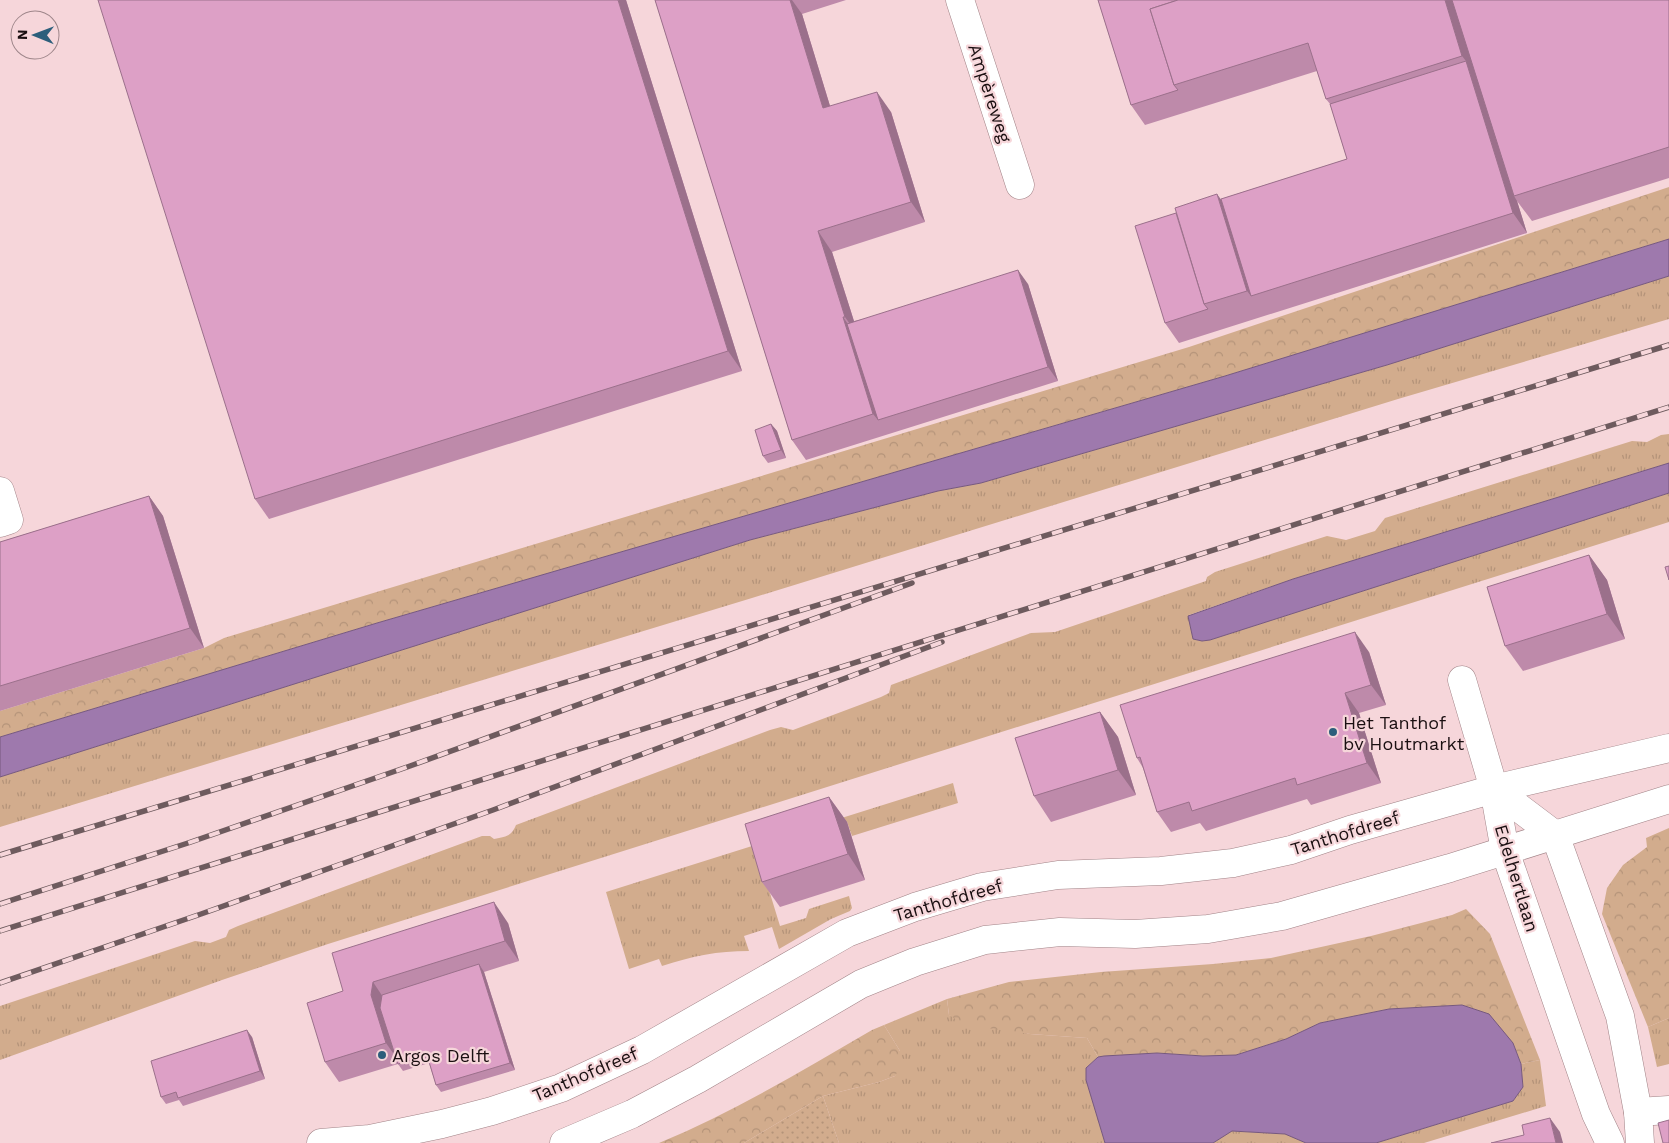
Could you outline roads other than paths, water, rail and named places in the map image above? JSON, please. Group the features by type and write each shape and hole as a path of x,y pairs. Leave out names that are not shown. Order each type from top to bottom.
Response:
{"street":[{"name":"Ampèreweg","path":"960,0 1020,186"},
{"path":"0,491 9,520 0,523"},
{"path":"1462,680 1494,789"},
{"name":"Tanthofdreef","path":"321,1143 370,1139 442,1124 492,1111 561,1088 642,1050 846,933 915,907 982,887 1058,876 1161,871 1233,863 1291,850 1350,830 1494,789 1669,748"},
{"name":"Edelhertlaan","path":"1494,789 1555,835"},
{"name":"Edelhertlaan","path":"1494,789 1505,851 1596,1114 1610,1143"},
{"path":"564,1143 632,1114 698,1079 861,984 914,962 985,940 1060,932 1135,934 1208,929 1282,916 1380,890 1669,799"},
{"path":"1555,835 1620,1016 1638,1112 1640,1143"},
{"path":"1638,1112 1669,1110"}],"railway":[{"path":"0,855 1669,345"},
{"path":"0,931 1669,407"},
{"path":"0,904 188,843 410,766 912,583"},
{"path":"0,983 493,810 942,642"}],"place":[{"name":"Het Tanthof bv Houtmarkt","path":"1333,732"},
{"name":"Argos Delft","path":"382,1055"}]}
